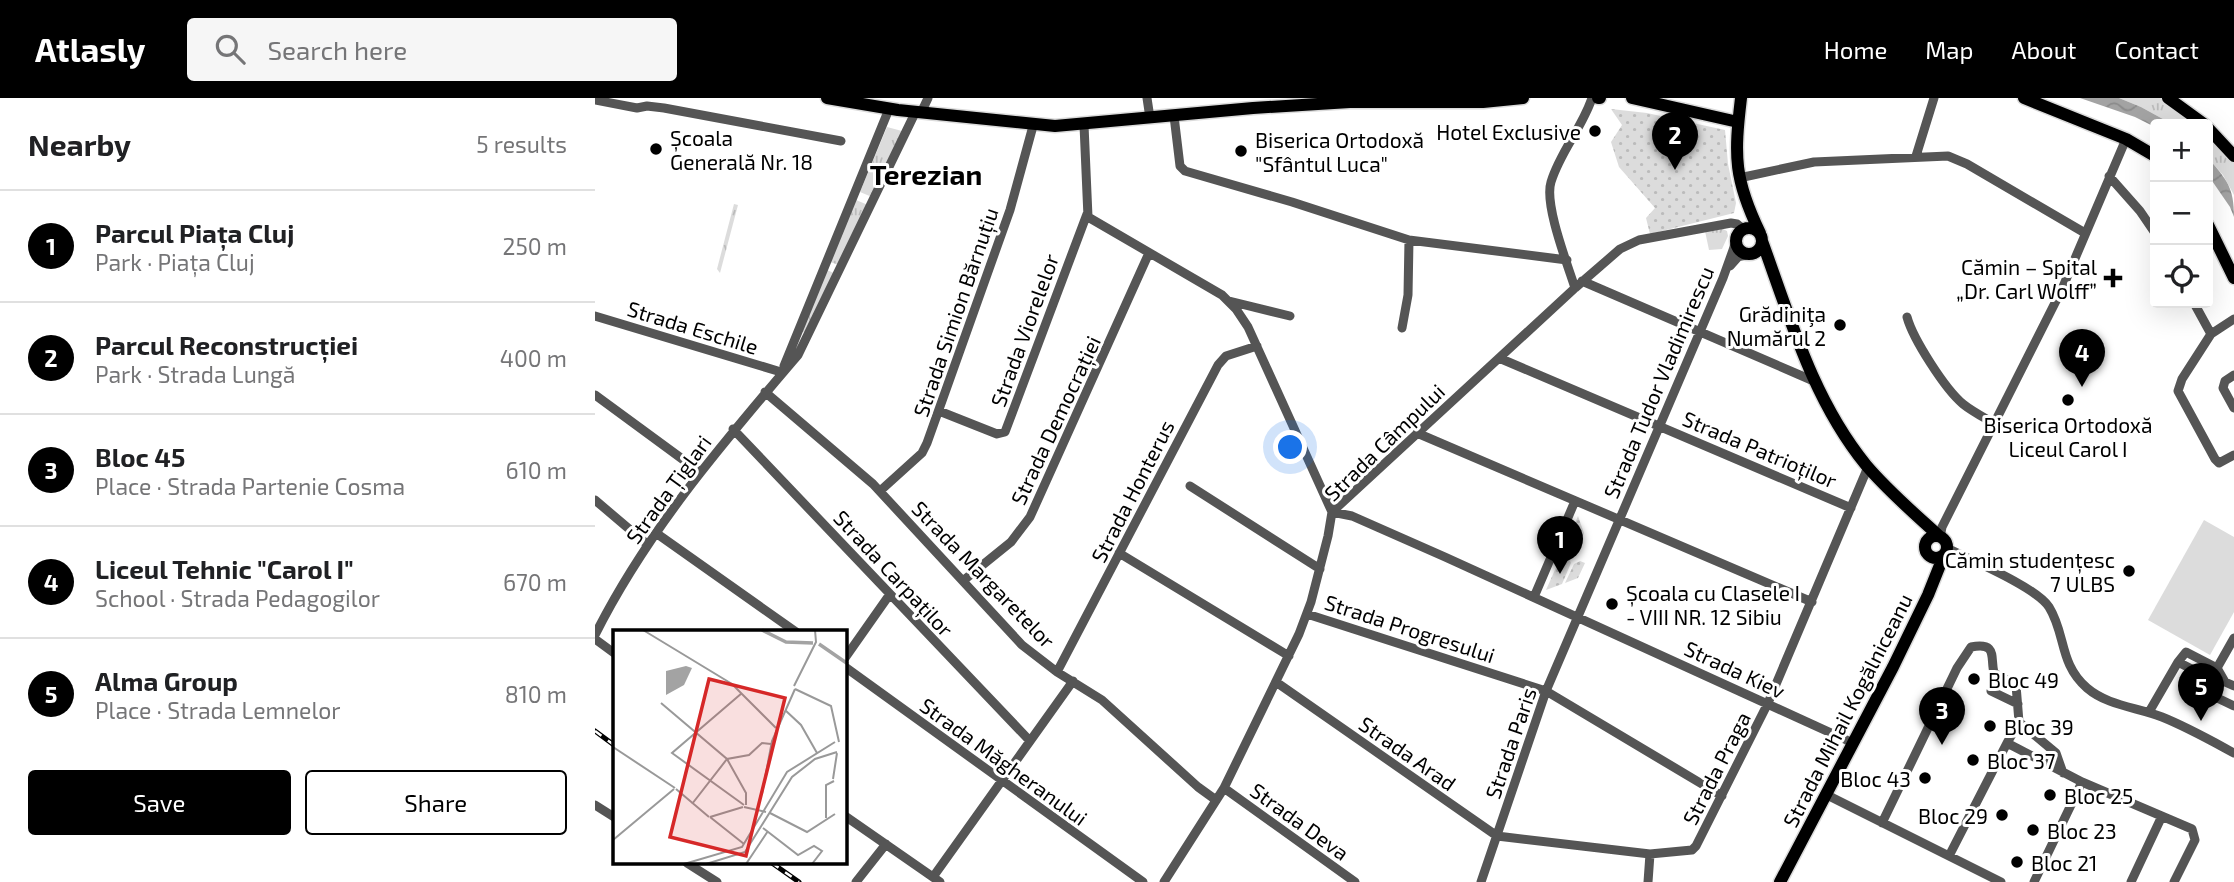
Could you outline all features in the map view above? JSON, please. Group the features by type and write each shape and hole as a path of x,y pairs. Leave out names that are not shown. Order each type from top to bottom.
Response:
{"main road":[{"path":"827,98 918,113 1033,126 1084,125 1275,102 1483,102 1523,98"},
{"path":"1632,98 1738,121"},
{"path":"1741,98 1736,147 1739,178 1745,201 1816,382 1839,425 1868,467 1943,544"},
{"path":"2024,98 2126,139 2150,153"},
{"path":"2168,98 2196,119"},
{"path":"2213,134 2234,156"},
{"path":"1745,201 1741,251 1753,253 1773,275"},
{"path":"1741,233 1753,228 1761,237 1760,248 1753,253"},
{"path":"2213,235 2234,278"},
{"name":"Strada Mihail Kogălniceanu","path":"1780,882 1893,667 1932,584 1931,567 1911,512"},
{"path":"1929,539 1943,544 1937,558 1926,551 1929,539"},
{"path":"1932,584 1943,544"}],"street":[{"name":"Strada Țiglari","path":"595,637 623,584 656,533 733,429 801,349 918,113 928,98"},
{"path":"1147,98 1150,118"},
{"path":"1592,98 1553,175 1550,187 1551,210 1567,260 1578,284 1816,382"},
{"path":"1916,156 1934,98"},
{"path":"595,100 637,108 664,108 841,141"},
{"name":"Strada Țiglari","path":"781,372 889,109"},
{"path":"1174,116 1180,166 1185,172 1293,202 1409,240 1567,260"},
{"path":"1084,125 1087,214 1093,222 1229,301 1248,327 1332,512"},
{"name":"Strada Simion Bărnuțiu","path":"880,491 925,449 1010,210 1033,126"},
{"path":"2126,139 2062,289 1942,527 1943,544 2038,595 2055,618 2065,658 2081,683 2100,697 2149,712 2234,753"},
{"path":"1739,178 1814,162 1948,156 2085,233"},
{"path":"2109,176 2150,226"},
{"name":"Strada Viorelelor","path":"939,411 997,434 1005,432 1087,214"},
{"name":"Strada Câmpului","path":"1164,882 1224,788 1289,656 1307,614 1332,512 1578,284 1620,249 1632,242 1734,223 1741,233"},
{"name":"Strada Tudor Vladimirescu","path":"1576,616 1741,233"},
{"path":"1402,328 1409,286 1409,240"},
{"name":"Strada Democrației","path":"964,580 1011,542 1030,517 1149,253"},
{"path":"1725,273 1735,260 1753,253"},
{"path":"1229,301 1290,316"},
{"path":"2197,308 2211,334"},
{"name":"Strada Eschile","path":"595,316 781,372"},
{"path":"1906,317 1917,342 1955,396 1995,425"},
{"path":"2234,319 2211,334 2182,379 2178,391 2215,459 2219,463 2234,455"},
{"name":"Strada Honterus","path":"1057,672 1220,362 1226,355 1257,346"},
{"name":"Strada Patrioților","path":"1499,358 1851,508"},
{"path":"2234,375 2225,382 2223,388 2234,408"},
{"name":"Strada Margaretelor","path":"765,392 880,491 1022,645 1101,701 1216,800"},
{"path":"595,395 700,472"},
{"name":"Strada Carpaților","path":"733,429 1030,741"},
{"path":"1417,433 1812,602"},
{"name":"Strada Praga","path":"1650,854 1677,853 1695,848 1768,703 1868,467"},
{"path":"1190,486 1320,569"},
{"path":"595,500 648,545"},
{"path":"1534,597 1575,501"},
{"name":"Strada Kiev","path":"1332,512 1352,516 1853,743"},
{"path":"656,533 793,630"},
{"path":"1119,553 1289,656"},
{"path":"847,655 890,594"},
{"name":"Strada Progresului","path":"1307,614 1546,691 1722,796"},
{"name":"Strada Paris","path":"1481,882 1546,691 1576,616"},
{"path":"595,637 613,652"},
{"path":"2217,668 2231,652 2234,638"},
{"path":"1882,823 1957,668 1971,646 1982,646 1993,654 1992,671 2016,685 2019,722 1949,856"},
{"path":"2149,712 2186,652 2217,668 2225,682 2234,686"},
{"path":"2178,662 2205,676 2209,694 2234,706"},
{"name":"Strada Măgheranului","path":"847,668 1143,882"},
{"path":"847,817 936,879 1073,681"},
{"name":"Strada Arad","path":"1276,682 1497,836 1650,854"},
{"path":"1991,691 2018,704"},
{"path":"2019,722 2056,752 2063,773"},
{"path":"2007,743 2082,782 2192,829 2195,835 2174,882"},
{"path":"2034,882 2082,782"},
{"name":"Strada Deva","path":"1224,788 1355,882"},
{"path":"1825,794 2001,882"},
{"path":"595,804 613,816"},
{"path":"2131,882 2162,816"},
{"path":"856,882 886,844"},
{"path":"1648,882 1650,854"},
{"path":"689,864 717,882"}],"green space":[{"path":"2119,98 2168,98 2197,119 2163,119"},
{"path":"1611,109 1647,113 1725,130 1736,203 1734,213 1650,234 1646,218 1655,208 1619,167 1611,142 1622,125"},
{"path":"887,127 902,131 872,197 860,192"},
{"path":"2213,133 2234,156 2234,195 2213,164"},
{"path":"856,200 868,205 839,265 830,262"},
{"path":"734,204 738,205 720,273 717,269"},
{"path":"1721,228 1727,231 1728,236 1722,249 1709,250 1705,231"},
{"path":"827,270 836,274 807,334 801,331"},
{"path":"1578,516 1584,533 1576,551 1569,554 1563,552"},
{"path":"2204,520 2234,537 2234,612 2210,655 2148,620"},
{"path":"1562,554 1568,557 1571,563 1562,584 1546,590"},
{"path":"1580,561 1585,563 1578,578 1565,583 1574,564"}],"water":[{"path":"2080,98 2119,98 2163,119 2150,119 2150,124"},
{"path":"2213,164 2228,184 2233,198 2234,217 2213,182"}],"railway":[{"path":"595,731 613,744"},
{"path":"773,864 799,882"}],"place":[{"name":"Hotel Exclusive","path":"1595,131"},
{"name":"Școala Generală Nr. 18","path":"656,149"},
{"name":"Biserica Ortodoxă \"Sfântul Luca\"","path":"1241,151"},
{"name":"Parcul Reconstrucției","path":"1675,170"},
{"name":"Cămin – Spital „Dr. Carl Wolff”","path":"2113,278"},
{"name":"Grădiniţa Numărul 2","path":"1840,325"},
{"name":"Liceul Tehnic \"Carol I\"","path":"2082,387"},
{"name":"Biserica Ortodoxă Liceul Carol I","path":"2068,400"},
{"name":"Cămin studențesc 7 ULBS","path":"2129,571"},
{"name":"Parcul Piața Cluj","path":"1560,574"},
{"name":"Școala cu Clasele I - VIII NR. 12 Sibiu","path":"1612,604"},
{"name":"Bloc 49","path":"1974,679"},
{"name":"Alma Group","path":"2201,721"},
{"name":"Bloc 39","path":"1990,726"},
{"name":"Bloc 45","path":"1942,745"},
{"name":"Bloc 37","path":"1973,760"},
{"name":"Bloc 43","path":"1925,778"},
{"name":"Bloc 25","path":"2050,795"},
{"name":"Bloc 29","path":"2002,815"},
{"name":"Bloc 23","path":"2033,830"},
{"name":"Bloc 21","path":"2017,862"}],"district":[{"name":"Terezian","path":"926,174"}]}
